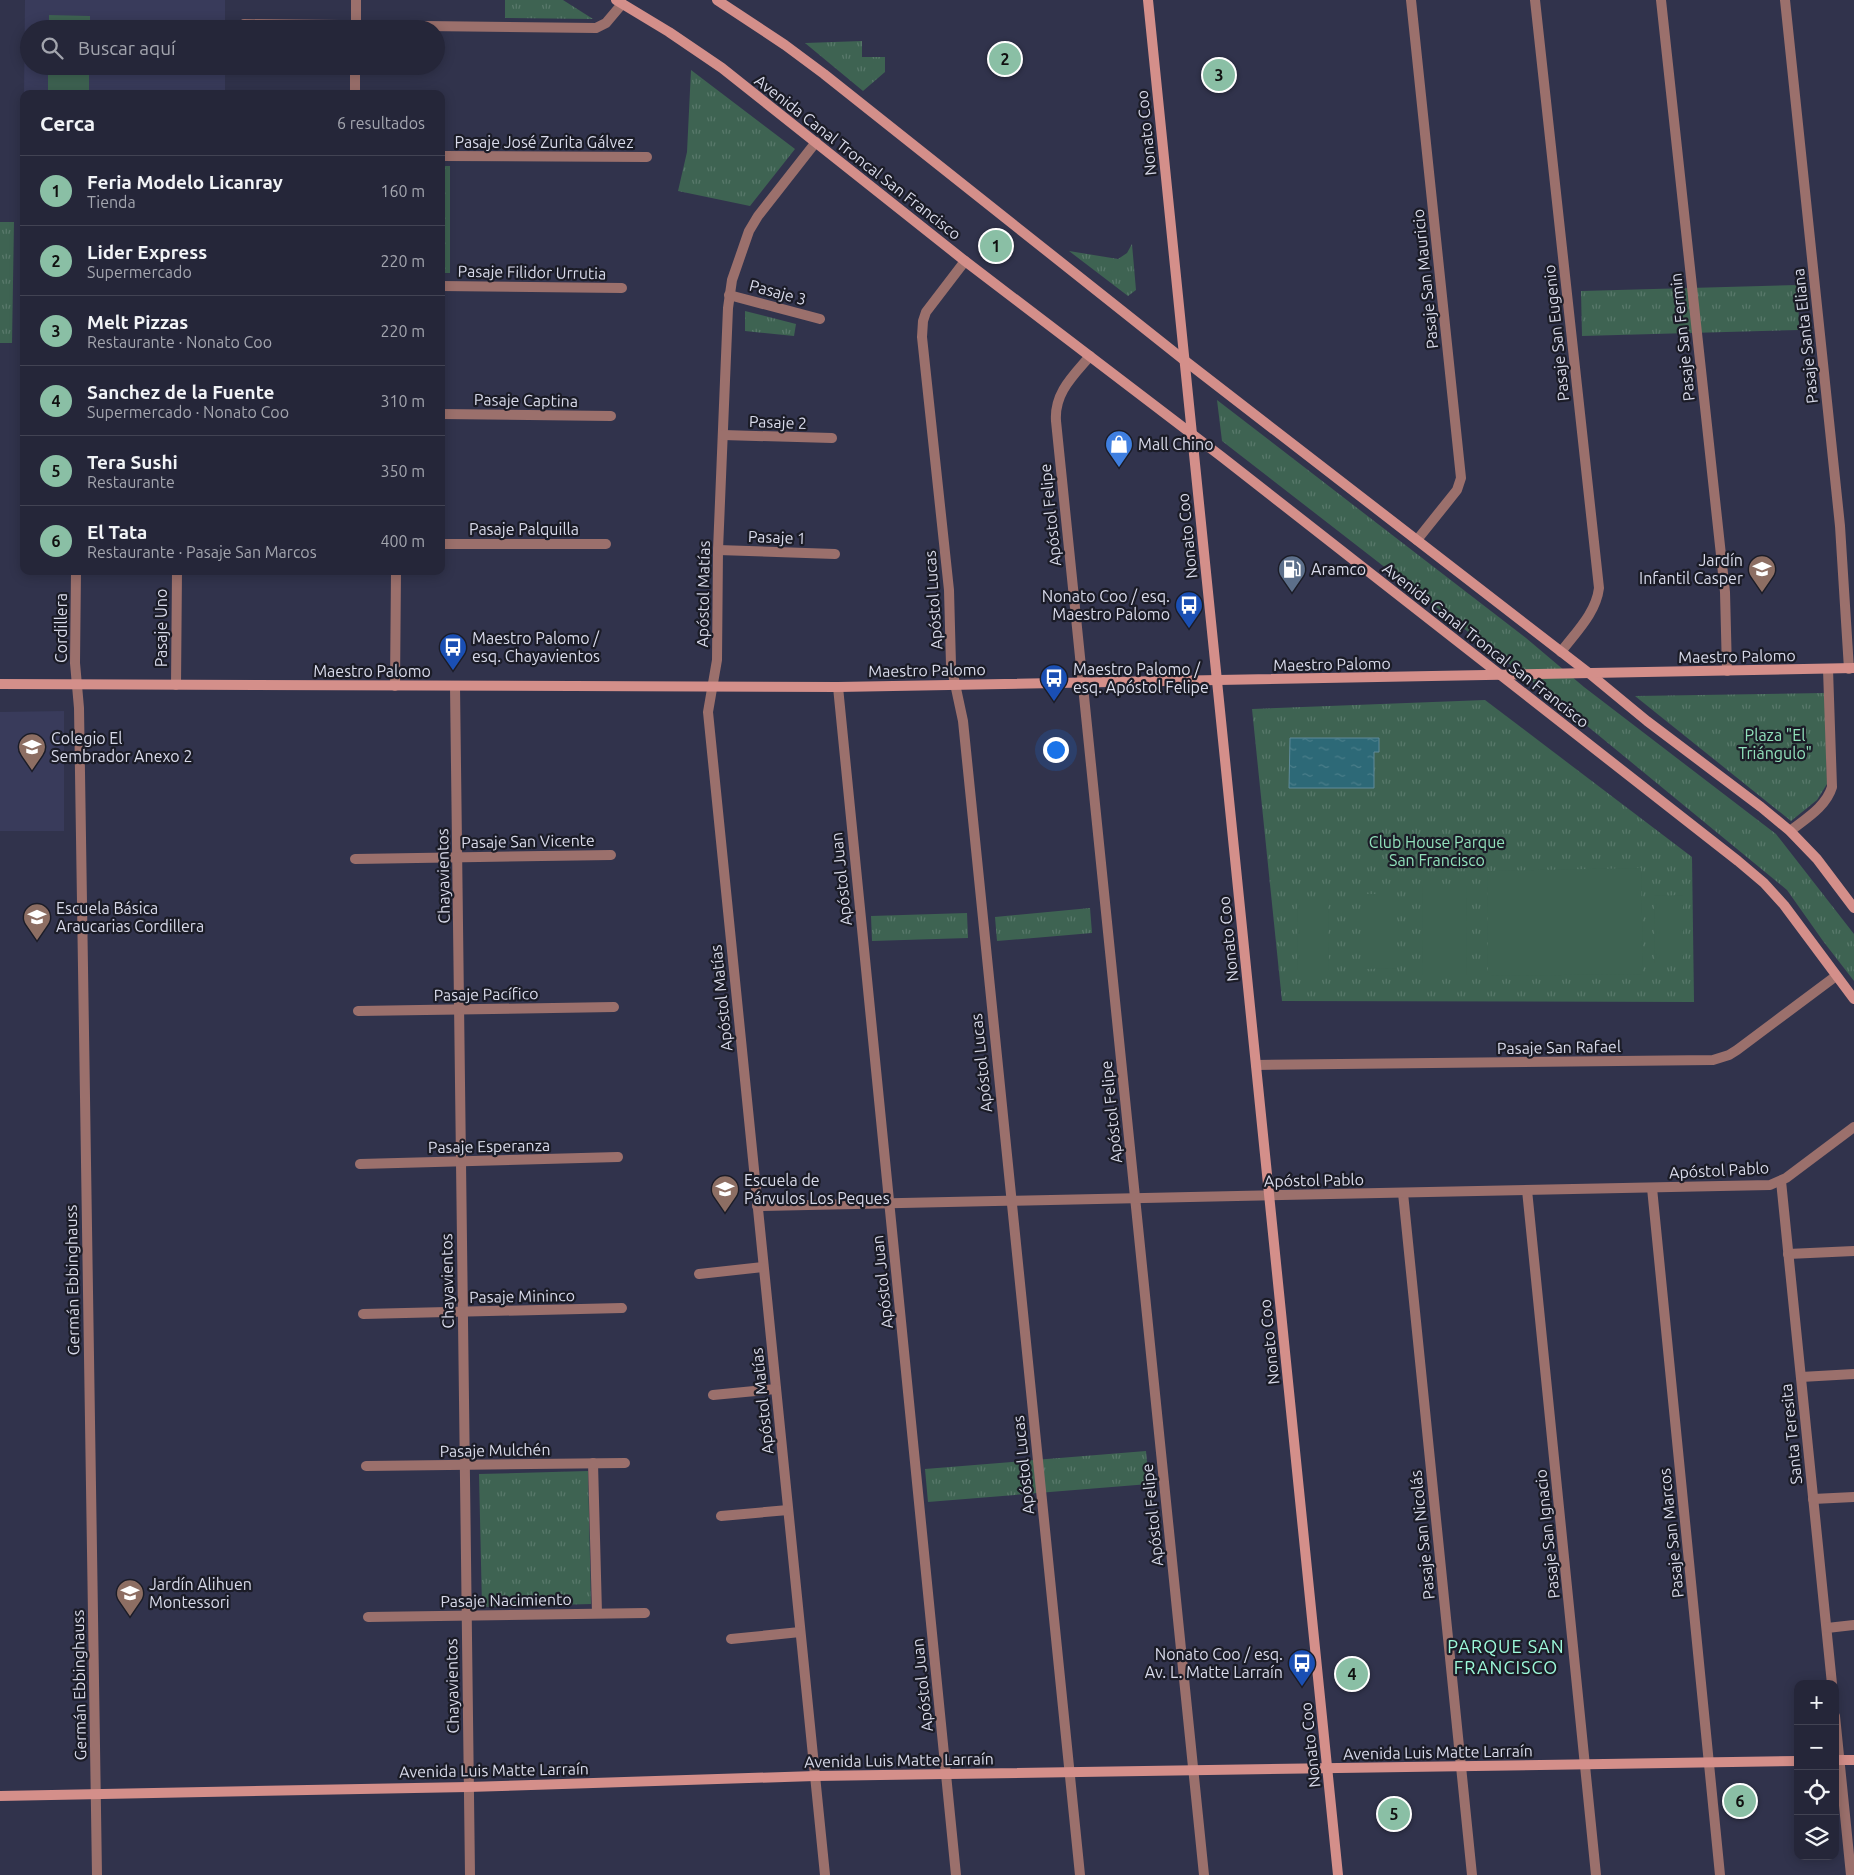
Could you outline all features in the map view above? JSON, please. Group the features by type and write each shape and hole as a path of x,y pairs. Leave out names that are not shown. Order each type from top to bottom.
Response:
{"street":[{"path":"356,0 356,20"},
{"path":"717,0 785,45 824,74 1184,360 1590,674 1647,721 1761,807 1790,831 1817,859 1854,908"},
{"name":"Nonato Coo","path":"1148,0 1338,1875"},
{"name":"Pasaje San Mauricio","path":"1410,0 1461,478 1454,494 1417,540"},
{"name":"Pasaje San Eugenio","path":"1535,0 1599,588 1598,597 1590,614 1561,652"},
{"name":"Pasaje San Fermin","path":"1661,0 1725,592 1728,671"},
{"name":"Pasaje Santa Eliana","path":"1785,0 1840,526 1851,669"},
{"path":"445,27 596,28 606,23 619,2"},
{"name":"Avenida Canal Troncal San Francisco","path":"619,2 669,32 722,68 965,261 1192,434 1738,861 1764,883 1784,905 1854,999"},
{"path":"355,75 355,90"},
{"name":"Apóstol Matías","path":"816,142 758,216 749,231 732,280 729,295 718,550 718,660 709,701 708,723 825,1875"},
{"name":"Pasaje José Zurita Gálvez","path":"445,156 647,157"},
{"name":"Apóstol Lucas","path":"965,261 931,304 923,321 922,329 949,590 951,665 962,721 1080,1875"},
{"name":"Pasaje Filidor Urrutia","path":"445,286 622,288"},
{"name":"Pasaje 3","path":"729,295 820,319"},
{"name":"Apóstol Felipe","path":"1090,356 1059,396 1055,413 1204,1875"},
{"name":"Pasaje Captina","path":"445,414 611,416"},
{"name":"Pasaje 2","path":"723,435 832,438"},
{"name":"Pasaje Palquilla","path":"445,544 606,544"},
{"name":"Pasaje 1","path":"718,550 835,554"},
{"name":"Cordillera","path":"76,575 75,663 77,685"},
{"name":"Pasaje Uno","path":"176,685 177,575"},
{"path":"395,686 396,575"},
{"path":"1790,831 1824,803 1832,787 1828,669"},
{"name":"Maestro Palomo","path":"0,684 838,686 1851,669"},
{"name":"Germán Ebbinghauss","path":"77,685 79,708 97,1875"},
{"name":"Chayavientos","path":"455,686 470,1875"},
{"name":"Apóstol Juan","path":"838,686 956,1875"},
{"name":"Pasaje San Vicente","path":"355,859 611,855"},
{"name":"Pasaje San Rafael","path":"1256,1065 1713,1060 1729,1055 1737,1050 1836,976"},
{"name":"Pasaje Pacífico","path":"358,1011 614,1007"},
{"name":"Apóstol Pablo","path":"757,1206 1759,1186 1781,1181 1854,1127"},
{"name":"Pasaje Esperanza","path":"360,1164 618,1157"},
{"name":"Santa Teresita","path":"1781,1181 1832,1680"},
{"name":"Pasaje San Marcos","path":"1652,1188 1720,1875"},
{"name":"Pasaje San Ignacio","path":"1527,1190 1596,1875"},
{"name":"Pasaje San Nicolás","path":"1402,1193 1472,1875"},
{"path":"1788,1254 1854,1251"},
{"path":"699,1274 763,1267"},
{"name":"Pasaje Mininco","path":"363,1314 622,1308"},
{"path":"1801,1377 1854,1374"},
{"path":"713,1395 776,1389"},
{"path":"593,1463 597,1613"},
{"name":"Pasaje Mulchén","path":"366,1466 625,1463"},
{"path":"1813,1499 1854,1497"},
{"path":"721,1516 788,1510"},
{"name":"Pasaje Nacimiento","path":"368,1617 645,1613"},
{"path":"1827,1628 1854,1625"},
{"path":"730,1639 800,1632"},
{"path":"1839,1760 1854,1760"},
{"name":"Avenida Luis Matte Larraín","path":"0,1796 468,1787 815,1776 1794,1761"},
{"path":"1838,1770 1851,1875"}],"shaded area":[{"path":"25,0 225,0 225,20 25,20"},
{"path":"24,75 225,75 225,90 24,90"},
{"name":"Colegio El Sembrador Anexo 2","path":"64,711 64,831 0,831 0,712"}],"green space":[{"path":"505,0 563,0 593,19 505,18"},
{"path":"49,15 90,16 90,20 49,20"},
{"path":"862,41 862,57 885,57 885,72 863,91 805,43"},
{"path":"691,70 795,149 750,206 678,191 687,152"},
{"path":"48,75 89,75 89,90 48,90"},
{"path":"445,166 450,166 450,273 445,273"},
{"path":"0,222 14,222 12,343 0,343"},
{"path":"1132,244 1136,290 1128,296 1069,251 1118,259 1127,253"},
{"path":"1798,285 1799,330 1582,336 1581,291"},
{"path":"745,311 796,324 794,336 745,331"},
{"path":"1217,400 1526,638 1584,687 1776,834 1854,934 1854,981 1787,890 1547,693 1222,441"},
{"name":"Plaza \"El Triángulo\"","path":"1825,693 1827,784 1817,800 1791,821 1635,696"},
{"name":"Club House Parque San Francisco","path":"1485,700 1692,857 1694,1002 1282,1001 1252,709"},
{"path":"1641,868 1643,974 1488,976 1487,871"},
{"path":"1423,884 1467,884 1466,977 1422,977"},
{"path":"1365,894 1397,894 1397,968 1365,969"},
{"path":"1683,895 1683,965 1655,965 1654,896"},
{"path":"1297,897 1328,897 1329,972 1298,972"},
{"path":"1090,908 1092,933 997,941 995,917"},
{"path":"967,913 968,938 872,941 871,916"},
{"path":"1146,1451 1149,1484 928,1502 925,1469"},
{"path":"588,1471 591,1604 482,1607 479,1474"}],"water":[{"path":"1290,738 1379,738 1379,752 1374,752 1374,788 1289,788"}],"place":[{"name":"Lider Express","path":"1005,59"},
{"name":"Melt Pizzas","path":"1219,75"},
{"name":"Feria Modelo Licanray","path":"996,246"},
{"name":"Mall Chino","path":"1119,468"},
{"name":"Aramco","path":"1292,593"},
{"name":"Jardín Infantil Casper","path":"1762,593"},
{"name":"Nonato Coo / esq. Maestro Palomo","path":"1189,629"},
{"name":"Maestro Palomo / esq. Chayavientos","path":"453,671"},
{"name":"Maestro Palomo / esq. Apóstol Felipe","path":"1054,702"},
{"name":"Colegio El Sembrador Anexo 2","path":"32,771"},
{"name":"Escuela Básica Araucarias Cordillera","path":"37,941"},
{"name":"Escuela de Párvulos Los Peques","path":"725,1213"},
{"name":"Jardín Alihuen Montessori","path":"130,1617"},
{"name":"Sanchez de la Fuente","path":"1352,1674"},
{"name":"Nonato Coo / esq. Av. L. Matte Larraín","path":"1302,1687"},
{"name":"El Tata","path":"1740,1801"},
{"name":"Tera Sushi","path":"1394,1814"}],"district":[{"name":"PARQUE SAN FRANCISCO","path":"1506,1657"}]}
